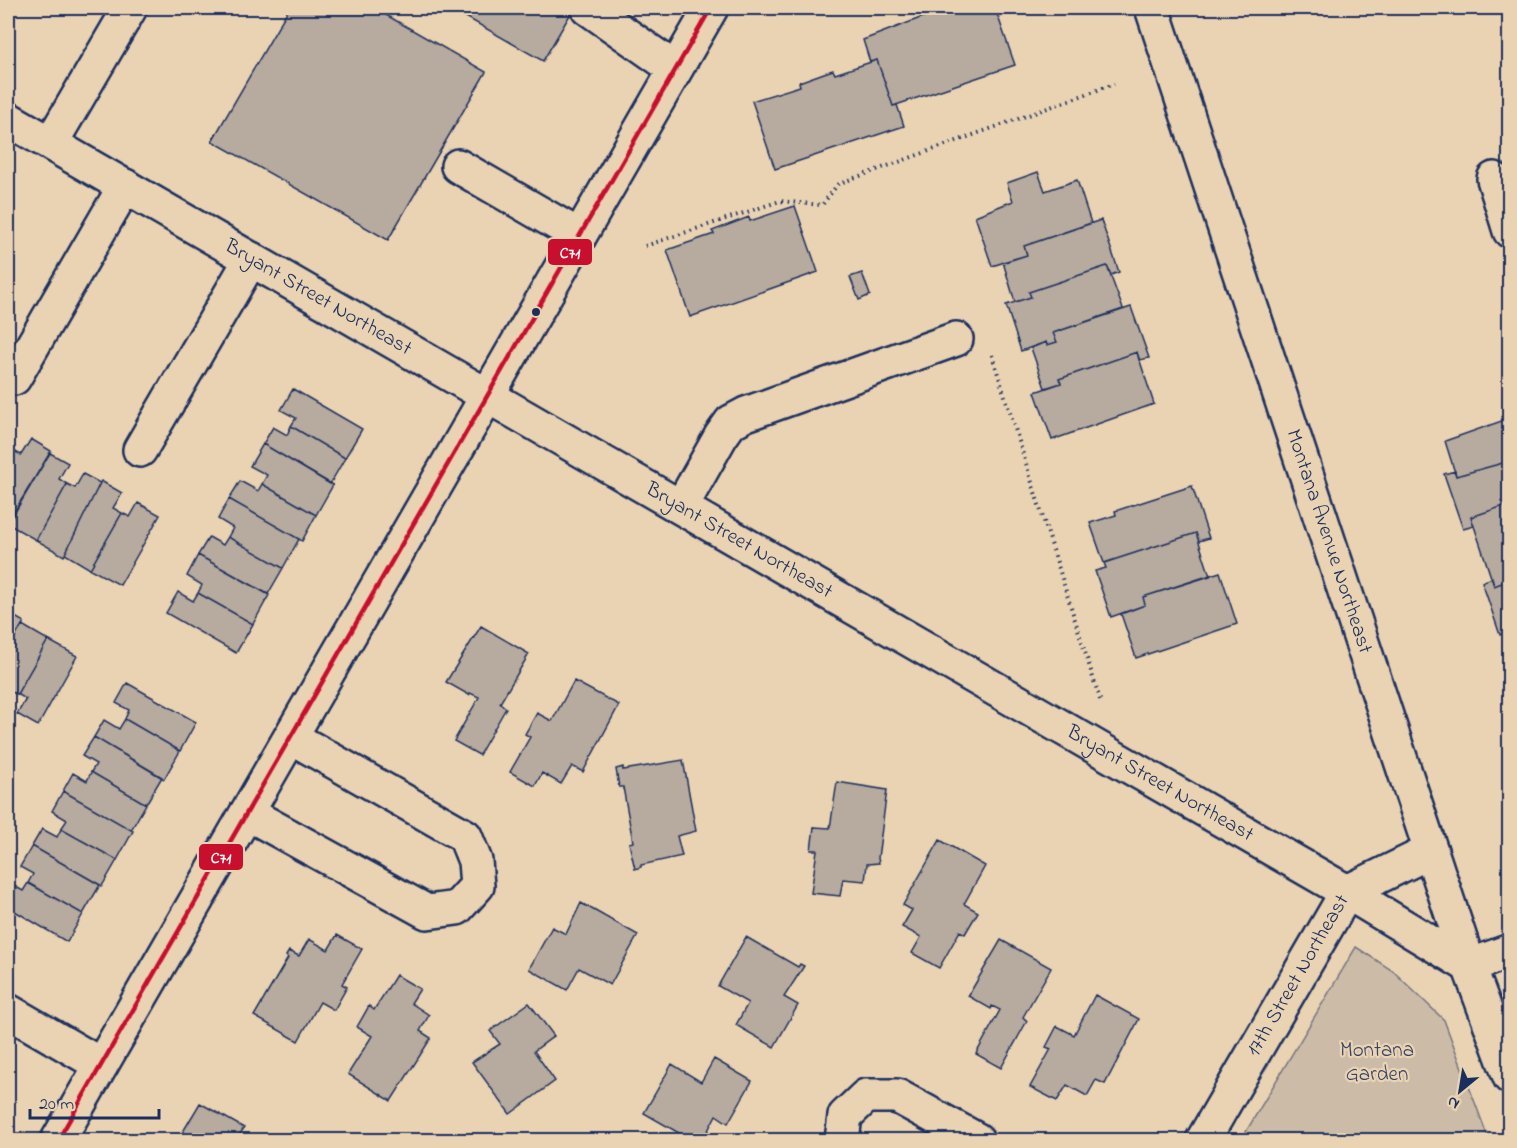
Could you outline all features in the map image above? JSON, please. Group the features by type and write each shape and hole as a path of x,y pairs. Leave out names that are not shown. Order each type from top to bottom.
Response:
{"street":[{"path":"51,144 130,8"},
{"path":"588,8 675,69"},
{"path":"58,1140 711,8"},
{"name":"Montana Avenue Northeast","path":"1152,8 1469,966 1509,1077"},
{"name":"Bryant Street Northeast","path":"8,118 1347,892 1469,966"},
{"path":"458,166 579,236"},
{"path":"1494,179 1509,231"},
{"path":"14,378 125,186"},
{"path":"140,450 251,259"},
{"path":"681,507 731,422 746,414 956,339"},
{"path":"247,813 428,912 457,908 477,886 475,861 465,836 291,737"},
{"name":"17th Street Northeast","path":"1203,1140 1347,892 1431,851"},
{"path":"1469,966 1509,951"},
{"path":"8,1011 101,1065"},
{"path":"842,1140 845,1116 867,1096 897,1096 977,1140"}],"path":[{"path":"645,246 780,201 822,205 838,184 1114,84"},
{"path":"956,339 983,328 1103,710"}],"green space":[{"name":"Montana Garden","path":"1356,947 1393,971 1444,1020 1489,1140 1241,1140"}],"building":[{"path":"289,8 374,8 486,72 388,240 212,141"},
{"path":"450,8 574,8 543,61"},
{"path":"964,8 995,8 1015,65 893,106 877,60 870,62 863,40 944,9 946,13"},
{"path":"877,60 893,106 897,105 904,126 775,169 752,101 800,86 799,82 833,70 835,74"},
{"path":"1038,172 1045,191 1077,180 1091,223 1024,246 1027,255 992,266 975,216 1013,201 1007,183"},
{"path":"795,206 818,272 690,317 667,250 714,234 712,231 749,217 750,221"},
{"path":"1101,220 1119,272 1111,275 1107,266 1029,292 1031,297 1015,302 1003,262 1027,255 1024,246"},
{"path":"1107,266 1123,309 1053,333 1057,342 1047,345 1046,342 1021,351 1006,305 1031,297 1029,292"},
{"path":"862,273 870,295 859,300 850,277"},
{"path":"1131,307 1149,358 1139,360 1137,352 1059,379 1061,383 1045,388 1031,348 1046,342 1047,345 1057,342 1053,333"},
{"path":"1137,352 1154,404 1052,440 1035,392 1061,383 1059,379"},
{"path":"293,389 362,429 345,458 291,426 296,418 281,410"},
{"path":"1510,418 1510,461 1456,476 1445,441"},
{"path":"291,426 345,458 330,484 263,444 273,427 287,435"},
{"path":"31,439 51,451 8,522 8,459 12,450 21,455"},
{"path":"263,444 333,485 316,515 262,484 267,475 250,466"},
{"path":"50,453 68,463 59,479 67,484 36,540 8,524"},
{"path":"1510,461 1510,504 1471,517 1474,526 1463,529 1444,474 1455,471 1456,476"},
{"path":"83,474 100,483 64,556 36,540 67,484 75,488"},
{"path":"101,481 122,493 113,508 122,513 90,569 65,554"},
{"path":"240,481 258,491 262,484 316,515 302,541 229,499"},
{"path":"1192,486 1209,538 1199,541 1196,533 1104,563 1090,523 1116,515 1115,511"},
{"path":"229,499 299,539 283,568 228,537 233,528 218,519"},
{"path":"138,503 160,515 120,585 90,569 122,513 130,517"},
{"path":"1510,504 1510,580 1494,586 1471,517"},
{"path":"1196,533 1210,576 1143,597 1145,605 1111,617 1095,571 1106,568 1104,563"},
{"path":"209,537 223,545 228,537 283,568 268,594 198,555"},
{"path":"198,555 269,595 253,624 198,593 202,585 187,576"},
{"path":"1220,572 1237,624 1136,658 1121,614 1145,605 1143,597"},
{"path":"1492,578 1494,586 1510,580 1510,623 1507,624 1509,631 1500,635 1482,582"},
{"path":"178,592 193,601 198,593 253,624 236,653 166,613"},
{"path":"8,613 24,622 8,649"},
{"path":"22,625 48,640 17,694 8,691 8,649"},
{"path":"481,626 529,654 500,703 506,708 479,755 454,741 479,697 470,693 469,695 446,682"},
{"path":"48,640 77,656 38,726 17,714 26,699 17,694"},
{"path":"574,681 619,705 583,772 572,766 561,784 542,773 535,786 510,772 530,737 525,734 537,713 552,721"},
{"path":"127,683 196,722 180,751 125,719 129,710 116,703"},
{"path":"125,719 180,751 164,779 94,737 104,720 119,729"},
{"path":"94,737 162,777 146,804 91,772 96,764 82,756"},
{"path":"683,760 696,831 677,836 682,856 641,865 635,869 629,843 633,842 623,787 619,787 616,769 623,767 623,770"},
{"path":"91,772 146,804 131,830 63,791 73,773 87,781"},
{"path":"837,782 887,790 879,863 867,864 865,881 843,879 840,896 811,893 817,850 811,850 814,827 830,828"},
{"path":"63,791 133,831 117,860 61,829 67,820 52,811"},
{"path":"42,829 57,837 61,829 117,860 102,886 32,846"},
{"path":"940,840 985,866 964,904 978,912 965,934 960,931 939,968 912,953 921,937 902,927 912,910 903,905"},
{"path":"32,846 100,885 83,914 28,883 33,874 20,867"},
{"path":"9,883 23,891 28,883 83,914 67,942 8,907"},
{"path":"581,903 638,935 610,985 579,968 567,990 529,969 552,927 566,934"},
{"path":"337,935 362,949 342,984 347,987 334,1010 320,1002 298,1041 254,1016 288,958 286,956 289,951 299,956 309,939 328,950"},
{"path":"746,937 798,967 800,964 804,966 784,997 798,1005 774,1047 736,1025 748,1003 718,986"},
{"path":"1001,940 1051,968 1023,1017 1027,1021 1001,1068 976,1054 1000,1010 992,1006 991,1009 968,996"},
{"path":"396,975 420,989 411,1003 429,1015 420,1031 431,1038 391,1101 348,1074 372,1036 357,1027 369,1006 374,1010"},
{"path":"1095,995 1139,1019 1105,1084 1096,1080 1087,1096 1067,1085 1057,1101 1030,1087 1051,1049 1046,1047 1057,1026 1074,1035"},
{"path":"529,1003 554,1036 534,1051 555,1081 510,1114 472,1062 500,1044 490,1031"},
{"path":"714,1059 752,1081 728,1123 716,1115 703,1140 691,1140 644,1113 672,1064 701,1082"},
{"path":"200,1103 244,1128 236,1140 178,1140"}],"transit line":[{"name":"C71","path":"58,1140 711,8"}]}
